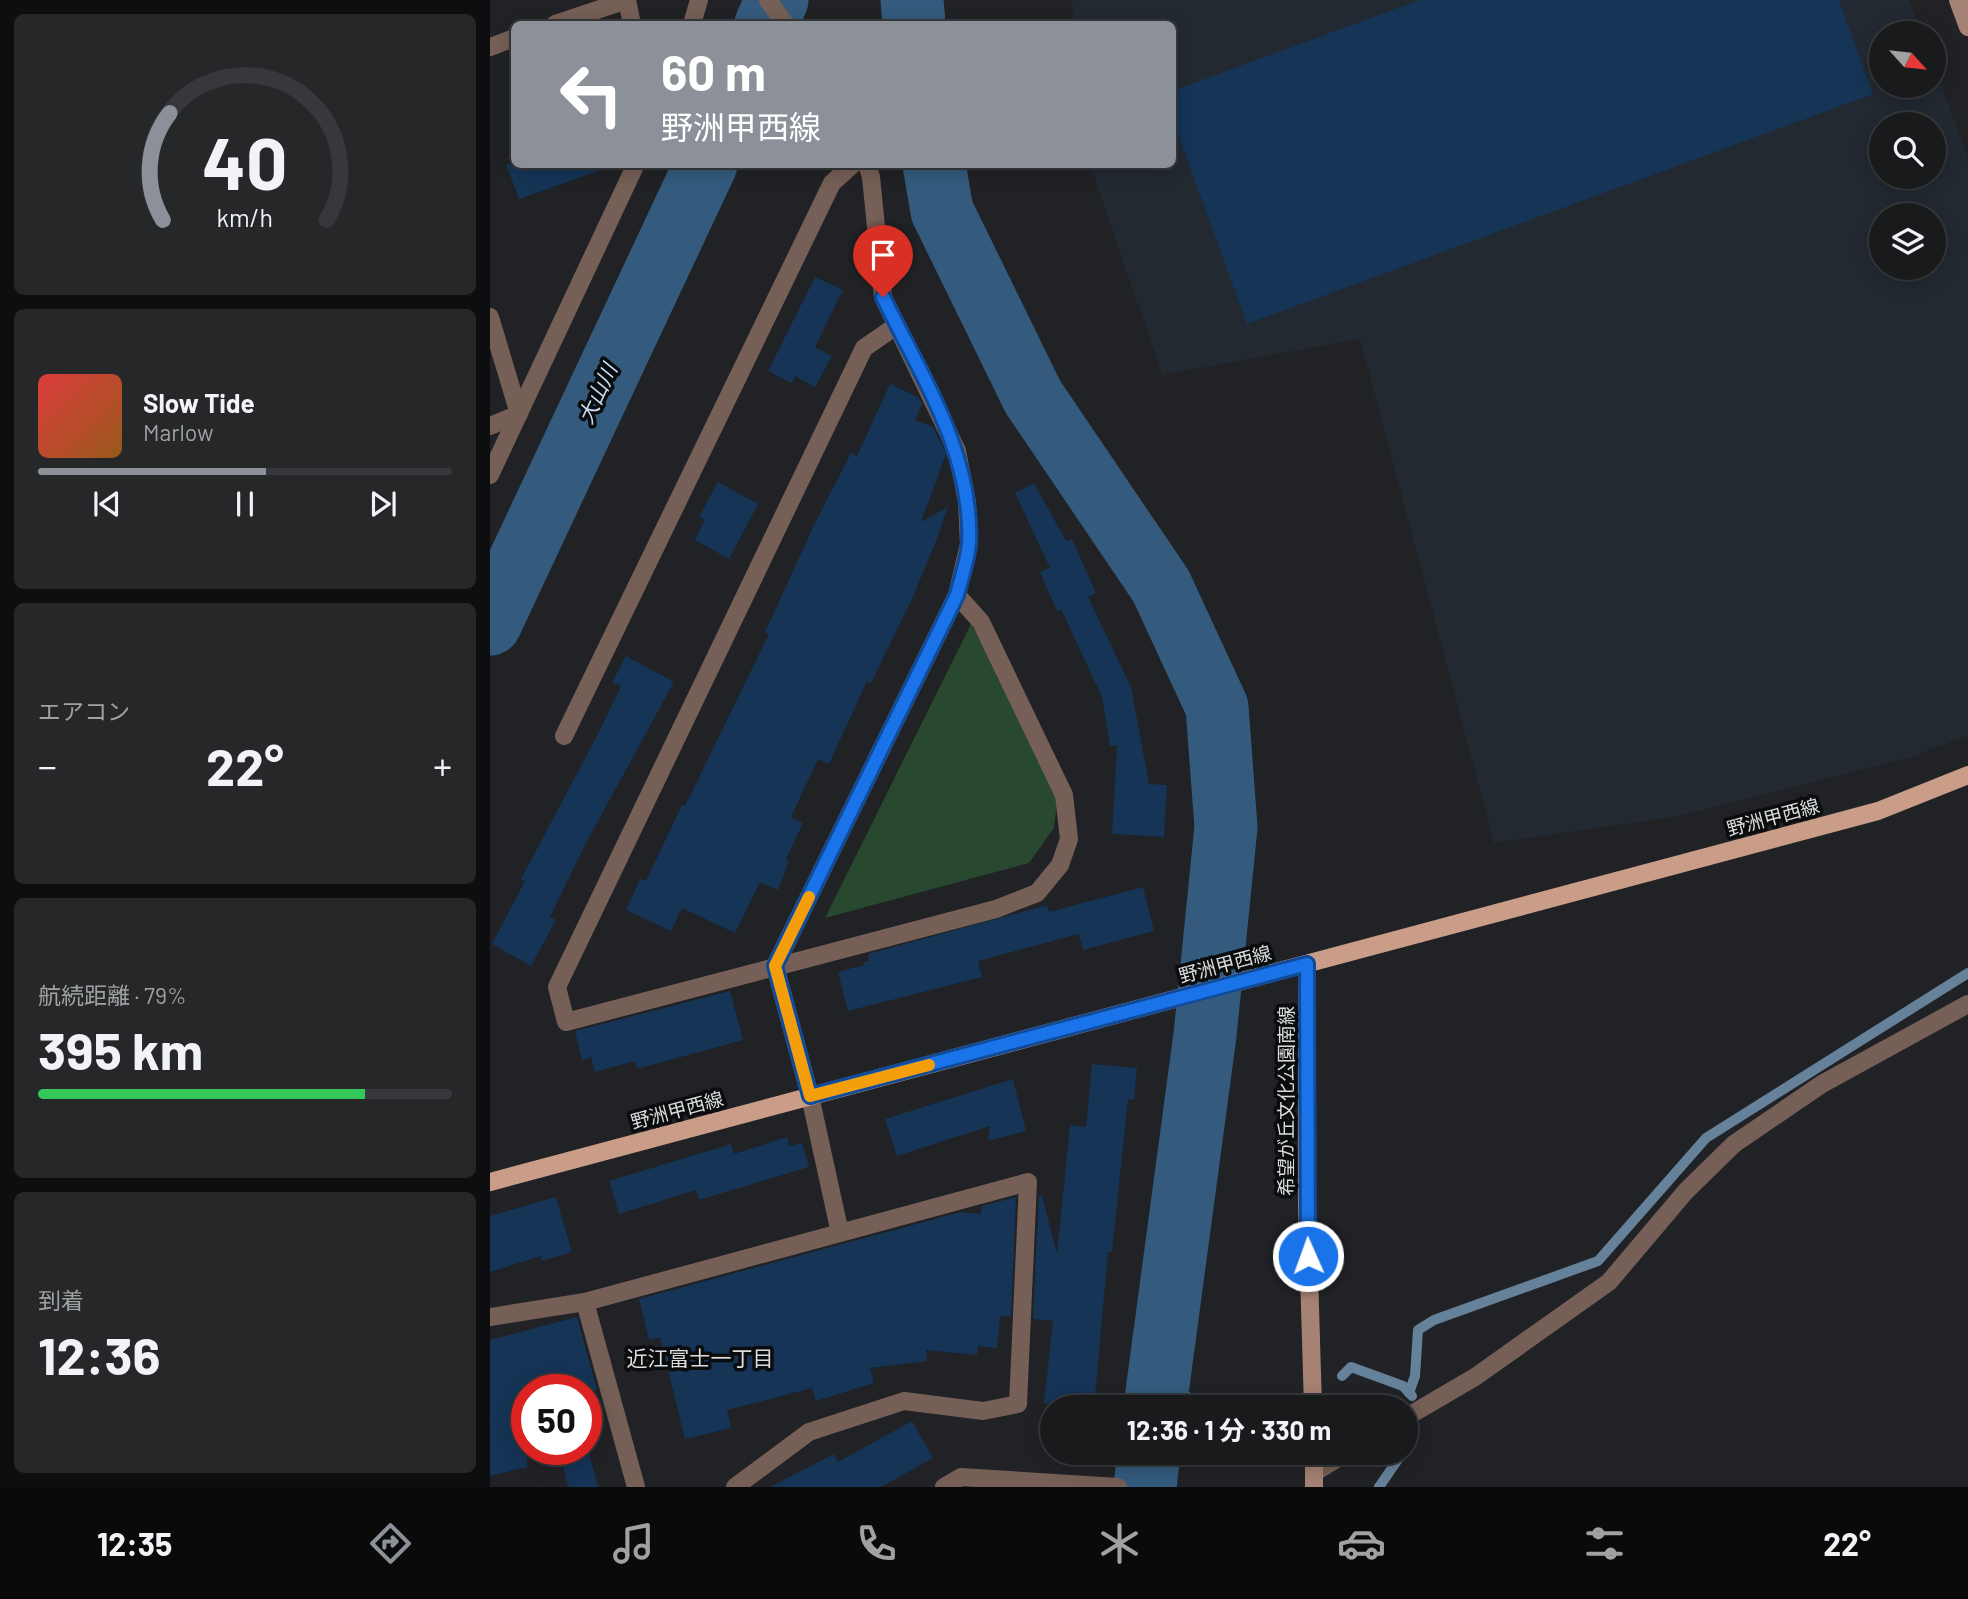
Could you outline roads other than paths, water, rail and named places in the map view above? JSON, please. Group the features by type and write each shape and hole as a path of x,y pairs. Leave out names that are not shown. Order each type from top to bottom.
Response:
{"main road":[{"path":"1958,0 1968,27"},
{"name":"野洲甲西線","path":"490,1182 1878,811 1968,775"},
{"name":"希望が丘文化公園南線","path":"1307,964 1307,1206 1313,1395"}],"street":[{"path":"564,21 627,0 631,21"},
{"path":"693,21 699,0"},
{"path":"768,0 783,21"},
{"path":"490,47 511,39"},
{"path":"490,475 634,168"},
{"path":"564,736 832,183 849,168"},
{"path":"840,1233 810,1096 775,966 957,595 969,544 967,502 957,451 883,297 868,168"},
{"path":"490,317 519,414"},
{"path":"896,326 864,348 556,986 566,1022 996,909 1037,893 1060,865 1069,839 1064,795 981,622 957,595"},
{"path":"490,426 519,414"},
{"path":"1418,1410 1475,1377 1609,1282 1686,1191 1734,1143 1822,1084 1968,1004"},
{"path":"490,1317 585,1303 1028,1182 1018,1404 983,1411 904,1401 809,1432 735,1487"},
{"path":"585,1303 636,1487"},
{"path":"1315,1479 1332,1465"},
{"path":"944,1487 961,1477 1118,1487"}],"waterway":[{"name":"大山川","path":"767,21 777,0"},
{"path":"912,0 914,21"},
{"name":"大山川","path":"490,624 704,168"},
{"path":"935,168 942,211 1033,397 1161,586 1217,707 1226,827 1205,1035 1157,1395"},
{"path":"1409,1393 1415,1376 1418,1330 1434,1320 1598,1261 1706,1138 1968,973"},
{"path":"1342,1376 1351,1367 1403,1386 1411,1395"},
{"path":"1160,1372 1185,1395"},
{"path":"1145,1487 1148,1465"},
{"path":"1379,1487 1394,1465"}],"district":[{"name":"近江富士一丁目","path":"700,1359"}]}
